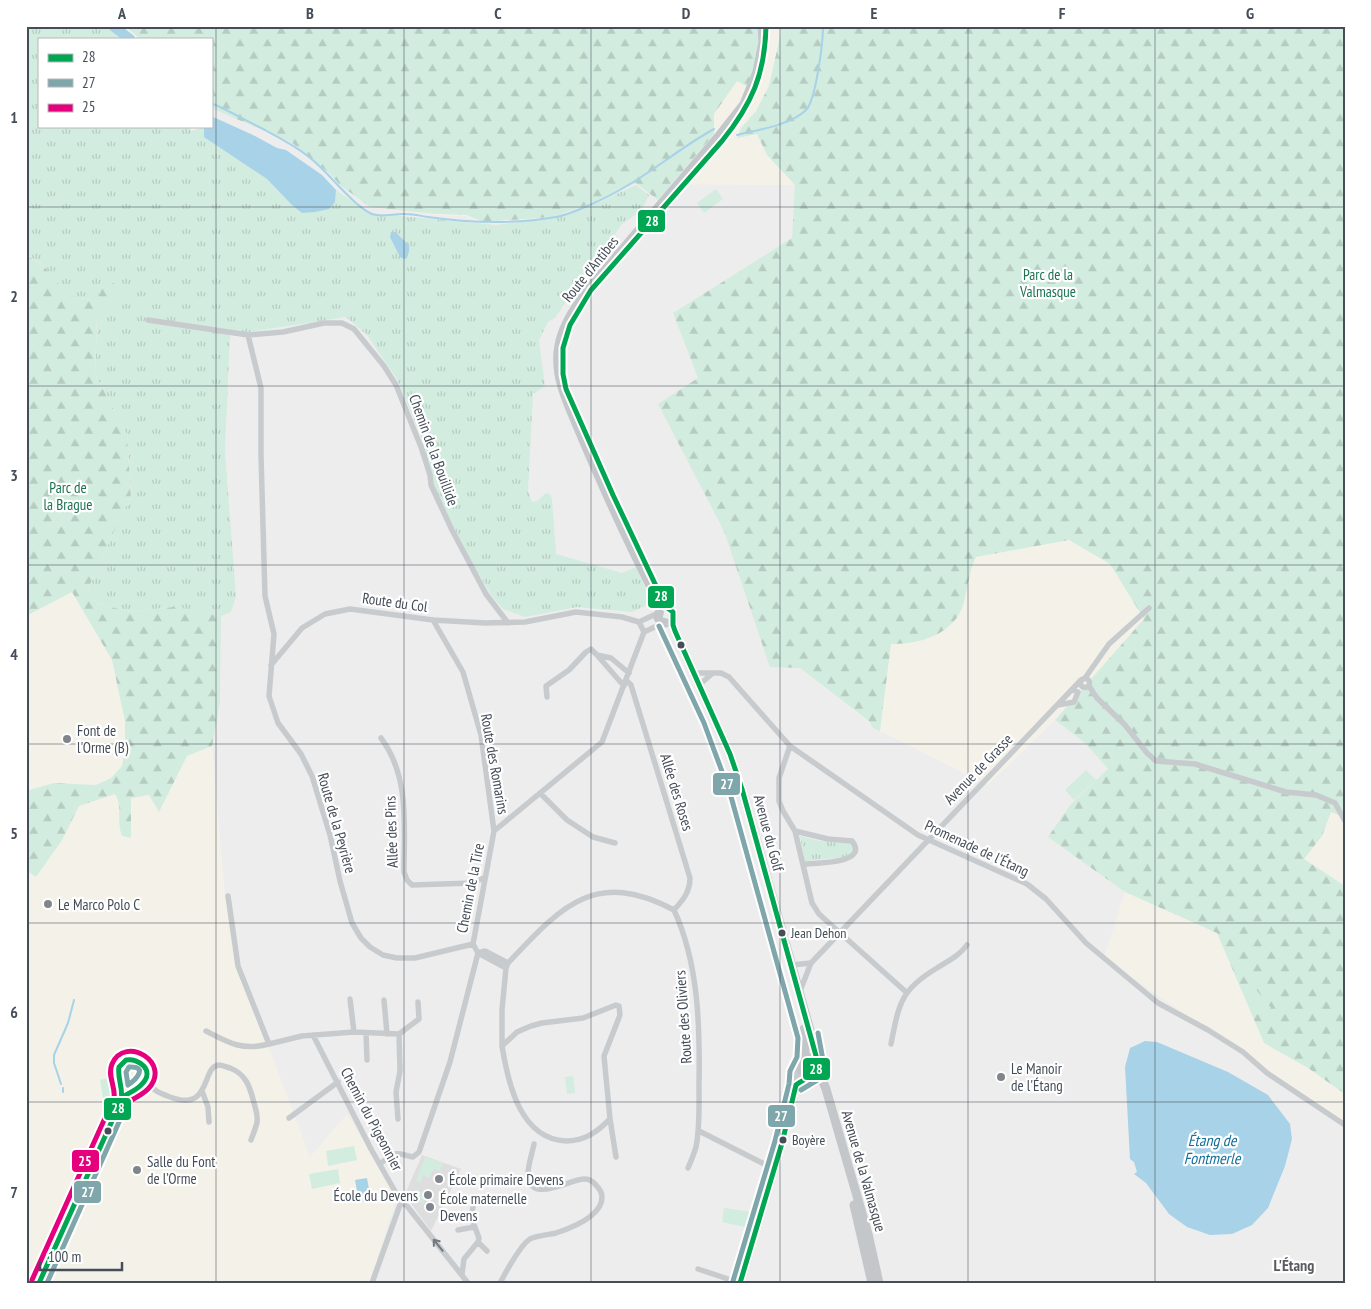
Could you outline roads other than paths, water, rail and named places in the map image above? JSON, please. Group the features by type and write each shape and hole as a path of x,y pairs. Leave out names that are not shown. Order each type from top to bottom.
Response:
{"main road":[{"name":"Route d'Antibes","path":"599,470 560,381 558,352 563,330 574,309 587,291 744,104 758,72 763,42 762,26"},
{"name":"Route d'Antibes","path":"661,610 632,541 610,497 564,379 562,352 567,329 591,290 741,117 762,72 765,56 766,26"},
{"path":"661,610 673,612 667,622 659,620 661,610"},
{"name":"Avenue du Golf","path":"667,622 673,626 730,754 742,789 800,991 818,1065"},
{"name":"Avenue du Golf","path":"667,622 725,755 739,796 806,1037 802,1061"},
{"path":"791,978 792,965"},
{"path":"809,1057 818,1065 815,1073 809,1075 803,1072 802,1061 809,1057"},
{"name":"Avenue de la Valmasque","path":"818,1065 864,1235 879,1283"},
{"name":"Avenue de la Valmasque","path":"809,1075 818,1082 822,1090 854,1208 864,1235 872,1283"}],"street":[{"name":"Chemin de la Bouillide","path":"148,320 248,335 283,332 324,323 342,324 354,329 384,366 396,385 421,447 435,494 486,594 508,623"},
{"name":"Route de la Peyrière","path":"248,335 261,388 265,596 274,634 269,696 278,723 300,754 312,776 330,835 352,923 361,938 370,947 383,955 397,958 415,958 473,944"},
{"name":"Avenue de Grasse","path":"800,991 811,963 1058,704 1075,691 1109,644 1149,608"},
{"name":"Route du Col","path":"270,665 302,628 325,614 350,609 433,620 508,623"},
{"path":"508,623 525,622 576,612 622,617 639,622 661,610"},
{"name":"Route des Romarins","path":"433,620 463,672 466,681 481,734 494,831"},
{"path":"639,622 644,632 667,622"},
{"name":"Chemin de la Tire","path":"380,1164 396,1153 413,1157 419,1152 450,1062 478,952 473,944 494,831 602,742 644,632"},
{"path":"547,697 546,686 569,670 591,649 624,686"},
{"path":"597,655 610,658 629,673"},
{"name":"Promenade de l'Étang","path":"694,673 721,673 729,677 790,746 918,835 1027,884 1046,899 1086,943 1158,1003 1208,1030 1243,1052 1267,1073 1345,1126"},
{"path":"699,685 713,673"},
{"path":"1083,679 1081,686 1087,687 1125,725 1147,753 1156,761 1195,764 1286,792 1316,795 1335,803 1344,819"},
{"name":"Allée des Roses","path":"626,680 631,685 690,878 690,887 674,910"},
{"path":"1058,704 1074,702 1075,691 1087,687"},
{"name":"Allée des Pins","path":"381,738 394,759 401,778 405,807 404,872 407,880 412,885 472,883 484,878"},
{"path":"790,746 779,778 779,801 795,831 812,903 818,914 839,934 906,992"},
{"path":"540,793 567,820 592,837 616,843"},
{"path":"795,831 828,839 852,841 856,846 854,855 844,860 803,864"},
{"path":"610,1119 598,1131 586,1138 572,1141 548,1137 537,1131 527,1121 511,1088 502,1046 502,1010 507,965 547,922 571,904 588,897 606,893 626,893 643,896 674,910"},
{"path":"228,896 238,966 269,1044"},
{"name":"Route des Oliviers","path":"674,910 681,924 696,993 700,1077 699,1130 696,1149 688,1168"},
{"path":"891,1044 896,1016 906,992 918,979 960,954 967,945"},
{"path":"478,952 507,965"},
{"path":"792,965 811,963"},
{"path":"350,998 354,1032"},
{"path":"384,1000 387,1034"},
{"path":"206,1031 239,1046 258,1047 302,1036 354,1032 399,1034 419,1019 418,1002"},
{"path":"502,1046 517,1032 531,1026 583,1018 616,1005 619,1006 620,1015 604,1056 616,1157"},
{"path":"366,1033 367,1060"},
{"path":"398,1119 396,1092 400,1071 399,1034"},
{"name":"Chemin du Pigeonnier","path":"313,1035 401,1202 407,1206 468,1283"},
{"path":"40,1283 63,1228 102,1147 122,1097 118,1071 122,1064 130,1059 134,1059 146,1067 147,1076 145,1081 137,1088 122,1097"},
{"name":"Avenue du Golf","path":"740,1283 774,1170 796,1085 796,1078 802,1061"},
{"path":"145,1081 156,1092 183,1102 195,1098 202,1091 213,1067 218,1065 237,1071 249,1085 257,1115 257,1124 251,1140"},
{"path":"796,1085 809,1075"},
{"path":"118,1078 124,1086 133,1089 137,1088"},
{"path":"289,1118 338,1082"},
{"path":"202,1091 208,1107 209,1122"},
{"path":"699,1130 774,1170"},
{"path":"500,1283 522,1246 530,1239 559,1232 586,1220 600,1206 602,1196 599,1188 593,1182 586,1179 577,1180 556,1188 534,1188 528,1176 534,1144"},
{"path":"462,1274 464,1259 478,1242 479,1238 471,1217 475,1197"},
{"path":"372,1283 401,1202"},
{"path":"458,1230 474,1227"},
{"path":"478,1242 487,1251"},
{"path":"698,1269 740,1283"}],"water":[{"path":"212,116 277,148 286,150 322,175 336,190 335,202 329,209 302,213 267,179 204,137 204,128 212,128"},
{"path":"391,232 395,232 409,245 407,258 400,257 390,237"},
{"name":"Étang de Fontmerle","path":"1145,1041 1157,1042 1228,1072 1268,1095 1290,1124 1292,1139 1285,1166 1268,1208 1252,1225 1232,1234 1210,1235 1187,1227 1169,1214 1146,1183 1134,1174 1137,1172 1134,1162 1130,1159 1125,1067 1130,1048"},
{"path":"367,1178 371,1200 359,1202 355,1180"}],"waterway":[{"path":"113,26 129,38"},
{"path":"737,135 792,120 806,110 810,104 816,83 823,26"},
{"path":"212,103 298,149 316,163 358,204 372,214 380,216 409,214 476,221 525,221 556,217 572,212 601,200 625,187 714,129"},
{"path":"61,1084 54,1063 54,1055 68,1023 74,1000"}],"place":[{"name":"Font de l'Orme (B)","path":"67,739"},
{"name":"Le Marco Polo C","path":"48,904"},
{"name":"Jean Dehon","path":"782,933"},
{"name":"Le Manoir de l'Étang","path":"1001,1077"},
{"name":"Boyère","path":"783,1140"},
{"name":"Salle du Font de l’Orme","path":"137,1170"},
{"name":"École primaire Devens","path":"439,1179"},
{"name":"École du Devens","path":"428,1195"},
{"name":"École maternelle Devens","path":"430,1207"}],"district":[{"name":"L'Étang","path":"1294,1265"}],"park label":[{"name":"Parc de la Valmasque","path":"1048,282"},
{"name":"Parc de la Brague","path":"68,496"}]}
